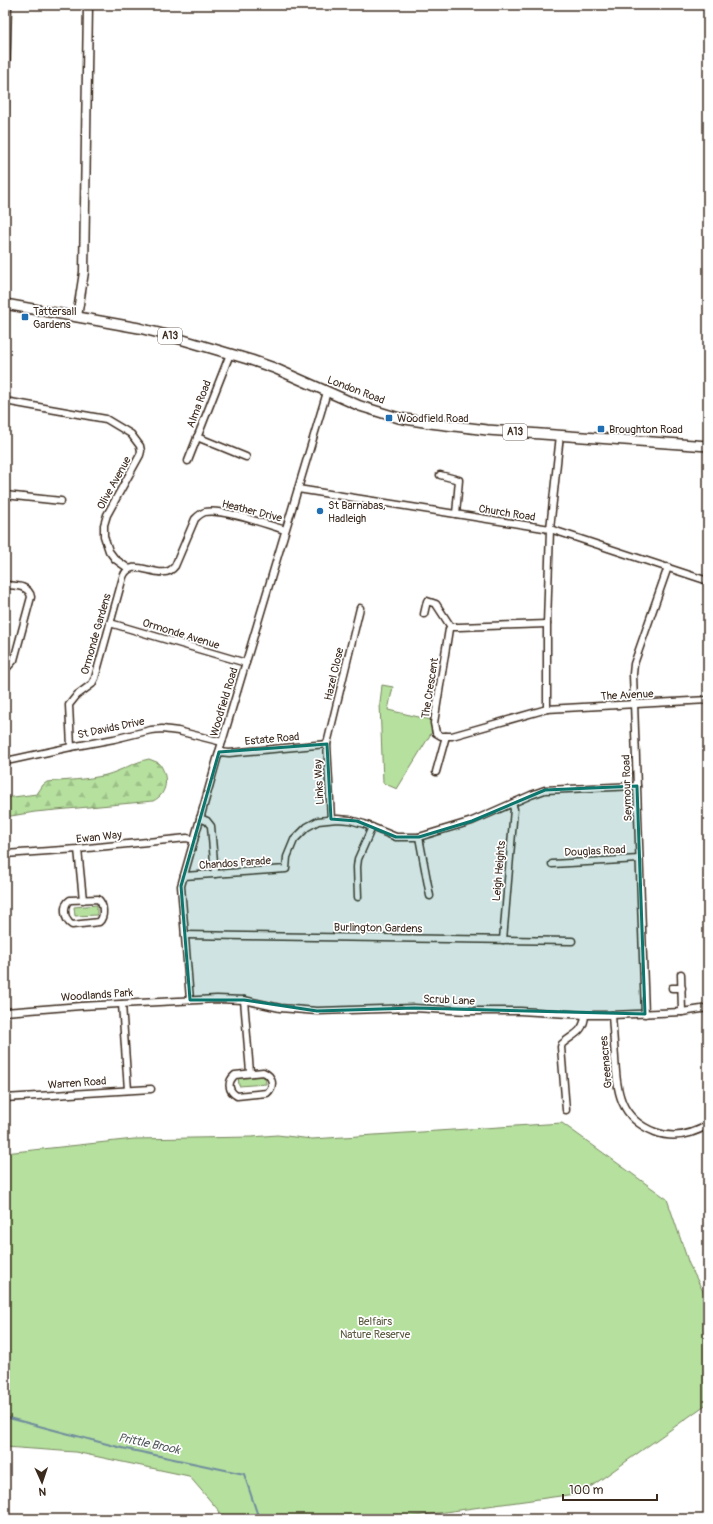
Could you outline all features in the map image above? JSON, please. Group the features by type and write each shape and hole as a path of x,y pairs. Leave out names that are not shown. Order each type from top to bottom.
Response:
{"main road":[{"name":"London Road","path":"5,304 139,328 163,334 274,368 327,392 375,411 399,418 430,424 487,430 708,446"}],"street":[{"path":"5,123 8,5"},
{"path":"77,317 84,272 88,5"},
{"name":"Alma Road","path":"188,461 230,354"},
{"name":"Woodfield Road","path":"190,1000 181,886 219,752 327,392"},
{"name":"Olive Avenue","path":"5,401 106,420 126,431 138,443 141,451 140,455 107,515 103,531 105,541 112,555 130,569"},
{"path":"436,772 446,736 452,736 547,709 547,624 550,529 560,435"},
{"path":"197,437 246,457"},
{"path":"440,475 459,480 456,514"},
{"name":"Church Road","path":"298,489 550,529 708,581"},
{"path":"5,494 61,501"},
{"name":"Heather Drive","path":"130,569 139,568 164,573 172,570 195,519 205,512 238,516 285,530"},
{"name":"Seymour Road","path":"645,1014 634,704 634,664 668,567"},
{"name":"Ormonde Gardens","path":"71,747 70,706 77,695 92,684 95,678 124,574 130,569"},
{"path":"5,585 24,587 30,592 31,597 14,660 5,670"},
{"path":"424,614 427,602 436,604 451,627 547,624"},
{"name":"Hazel Close","path":"327,744 360,608"},
{"name":"Ormonde Avenue","path":"110,623 246,663"},
{"name":"The Crescent","path":"446,736 441,736 436,733 434,723 449,629 451,627"},
{"name":"The Avenue","path":"547,709 708,700"},
{"name":"St Davids Drive","path":"5,759 11,760 110,740 140,732 162,729 178,731 222,742"},
{"name":"Estate Road","path":"219,752 229,753 327,744"},
{"name":"Links Way","path":"327,744 331,820"},
{"path":"331,820 350,820 372,826 396,837 418,837 472,821 545,790 637,786"},
{"name":"Leigh Heights","path":"503,940 514,809 512,804"},
{"path":"200,818 207,820 211,826 215,874"},
{"name":"Chandos Parade","path":"184,876 286,869 288,851 297,835 312,824 331,820"},
{"path":"358,898 358,859 372,826"},
{"path":"418,837 430,896"},
{"name":"Ewan Way","path":"5,854 78,850 187,838 194,840"},
{"path":"78,850 84,900"},
{"name":"Douglas Road","path":"552,864 639,859"},
{"path":"98,899 100,901 102,904 102,919 97,923 70,924 66,919 66,904 70,900 84,900 98,899"},
{"name":"Burlington Gardens","path":"185,935 572,941"},
{"path":"681,974 682,1012"},
{"path":"672,988 682,988"},
{"name":"Scrub Lane","path":"190,1000 244,1000 280,1008 318,1011 414,1008 467,1012 520,1011 612,1015 682,1012 708,1008"},
{"name":"Woodlands Park","path":"5,1012 190,1000"},
{"path":"244,1000 250,1072"},
{"path":"122,1004 128,1090"},
{"path":"566,1110 561,1047 562,1044 578,1033 583,1026 585,1015"},
{"name":"Greenacres","path":"612,1015 618,1094 624,1107 633,1118 650,1130 671,1135 692,1133 708,1125"},
{"path":"250,1072 263,1072 269,1075 272,1084 269,1091 264,1094 237,1096 233,1093 229,1086 231,1078 235,1075 250,1072"},
{"name":"Warren Road","path":"5,1098 151,1089"}],"highlighted area":[{"path":"327,744 331,819 357,821 396,837 419,837 472,821 545,790 637,786 645,1014 414,1008 317,1011 244,1000 190,1000 181,886 219,752"}],"green space":[{"path":"382,685 393,687 388,710 432,720 432,732 397,789 383,783 380,703"},
{"path":"149,759 159,763 165,779 162,794 153,801 35,812 5,817 5,798 37,794 47,782 99,777"},
{"path":"97,905 97,915 75,916 74,907"},
{"path":"265,1074 266,1084 239,1086 238,1076"},
{"name":"Belfairs Nature Reserve","path":"562,1123 667,1199 689,1264 708,1301 708,1403 582,1493 394,1519 226,1519 189,1476 75,1452 5,1447 5,1153 134,1139 252,1137 277,1135 312,1139"}],"waterway":[{"name":"Prittle Brook","path":"5,1417 122,1448 244,1474 259,1519"}],"place":[{"name":"Tattersall Gardens","path":"25,317"},
{"name":"Woodfield Road","path":"389,418"},
{"name":"Broughton Road","path":"601,429"},
{"name":"St Barnabas, Hadleigh","path":"320,511"}]}
